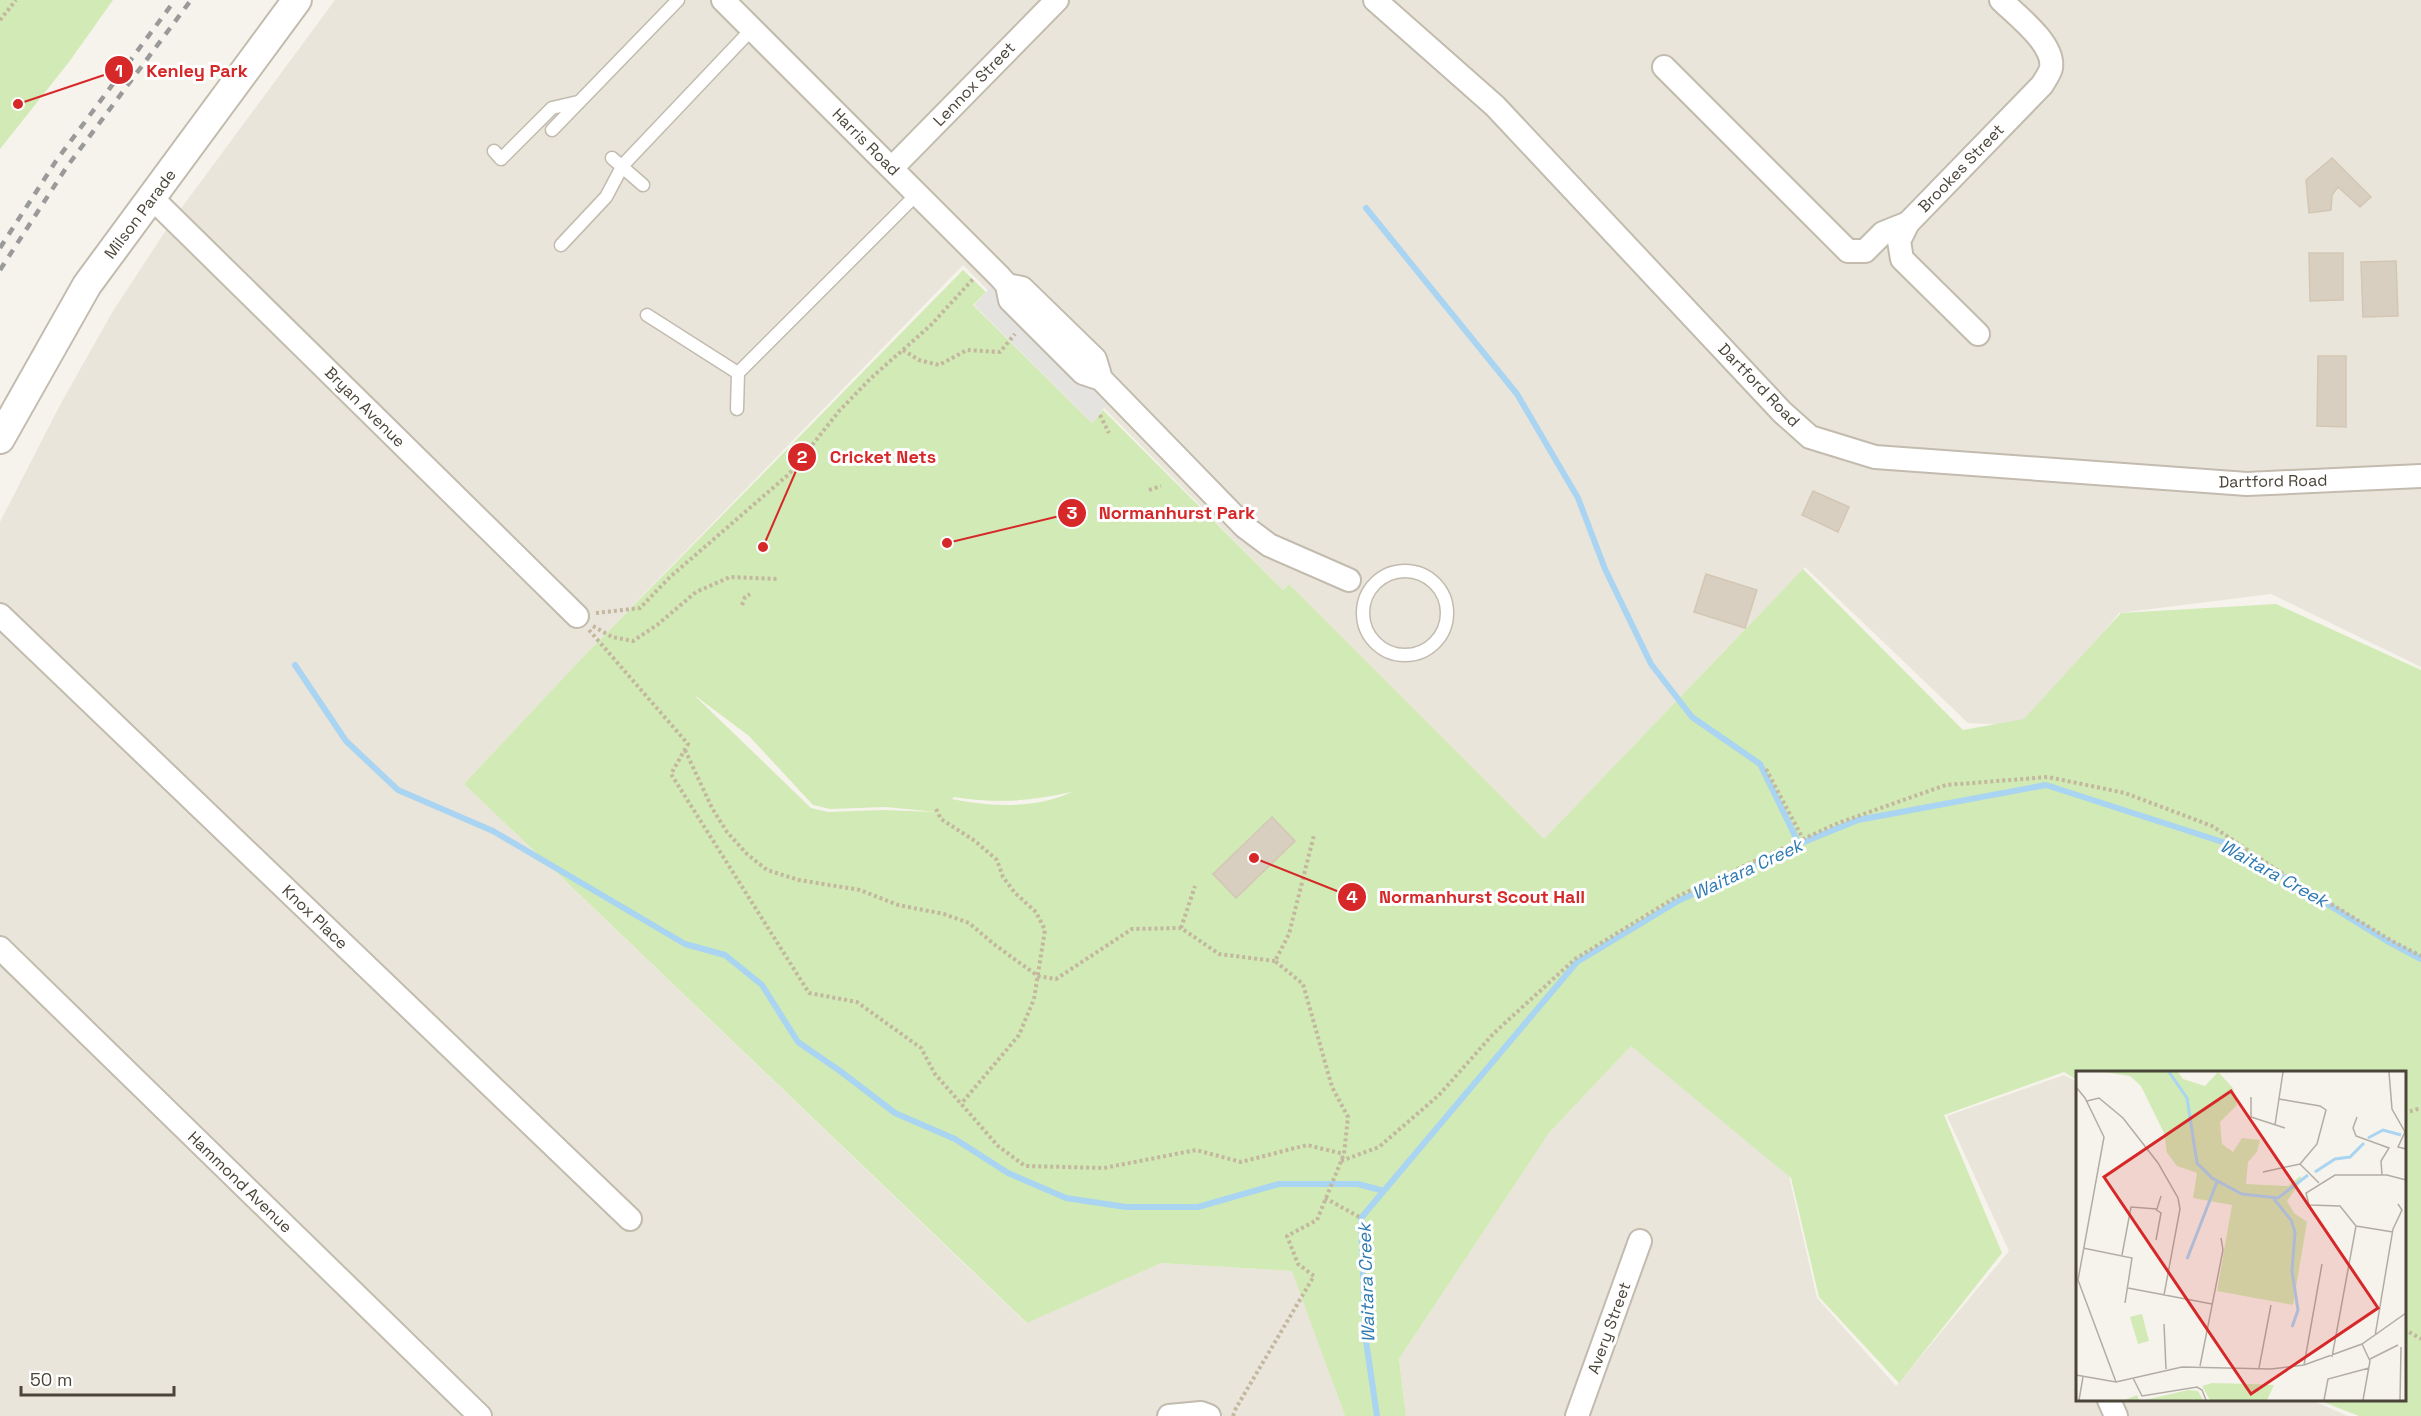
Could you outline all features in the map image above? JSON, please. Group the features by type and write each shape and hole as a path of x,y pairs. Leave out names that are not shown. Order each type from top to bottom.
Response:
{"street":[{"name":"Milson Parade","path":"0,439 87,285 297,0"},
{"name":"Harris Road","path":"723,0 987,264 1007,285 1010,300 1083,373 1101,380 1245,527 1269,545 1349,580"},
{"name":"Lennox Street","path":"892,168 1057,0"},
{"name":"Dartford Road","path":"1375,0 1496,106 1782,412 1810,437 1875,457 2247,484 2421,476"},
{"name":"Brookes Street","path":"1978,334 1902,259 1899,241 1908,223 2042,85 2051,67 2049,52 2038,36 2001,0"},
{"path":"1664,68 1848,251 1865,251 1883,233 1908,223"},
{"name":"Bryan Avenue","path":"152,198 577,616"},
{"name":"Harris Road","path":"1007,285 1022,288 1095,359 1101,380"},
{"name":"Knox Place","path":"0,615 630,1219"},
{"name":"Hammond Avenue","path":"0,948 480,1416"},
{"name":"Avery Street","path":"1577,1416 1640,1241"},
{"path":"2109,1401 2116,1416"},
{"path":"1169,1416 1201,1413 1209,1416"}],"lane":[{"path":"552,130 678,0"},
{"path":"561,245 606,197 617,162 752,29"},
{"path":"494,151 501,159 552,108 579,102"},
{"path":"617,162 643,185"},
{"path":"737,409 738,373 917,194"},
{"path":"647,315 738,373"},
{"path":"1408,571 1429,578 1443,595 1446,605 1444,627 1439,637 1432,645 1412,655 1401,655 1381,648 1366,631 1363,621 1365,599 1370,589 1387,575 1397,572 1408,571"},
{"path":"1349,580 1370,589"}],"path":[{"path":"0,20 16,0"},
{"path":"577,616 640,608 670,577 789,474 840,410 931,325 987,264"},
{"path":"903,350 919,360 939,365 967,350 1000,352 1007,346 1027,316"},
{"path":"1100,415 1110,433"},
{"path":"1149,490 1161,486"},
{"path":"577,616 612,637 633,641 657,625 696,592 730,577 778,579"},
{"path":"742,605 745,597 750,594"},
{"path":"577,616 688,744 671,774 809,993 858,1002 921,1048 934,1074 998,1146 1025,1166 1104,1168 1196,1150 1241,1162 1307,1145 1344,1154"},
{"path":"685,750 712,808 728,832 747,854 767,870 799,880 860,890 898,905 944,914 969,923 1038,976 1056,979 1132,929 1181,928 1219,954 1275,961 1303,984 1332,1087 1348,1117 1344,1154 1317,1220 1287,1236 1298,1264 1314,1276 1233,1416"},
{"path":"1766,769 1803,839"},
{"path":"1341,1161 1379,1147 1439,1095 1494,1034 1575,958 1676,897 1838,823 1946,785 2048,777 2125,793 2212,826 2298,884 2421,956"},
{"path":"936,809 941,819 975,841 997,860 1003,878 1015,893 1036,912 1045,930 1034,999 1019,1035 961,1104"},
{"path":"1275,961 1289,934 1314,836"},
{"path":"1181,928 1195,886"},
{"path":"2406,1112 2421,1108"},
{"path":"1325,1198 1361,1218"},
{"path":"2406,1330 2421,1339"}],"shaded area":[{"path":"335,0 2421,0 2421,667 2271,594 2119,613 2029,726 1968,723 1805,567 1544,839 1289,584 1283,590 963,265 581,659 464,784 1026,1323 1161,1263 1293,1271 1345,1416 0,1416 0,522 60,405 113,311 174,218"},
{"path":"1000,277 1115,394 1092,423 974,305"},
{"path":"1631,1046 1789,1176 1817,1298 1896,1386 2009,1251 1947,1116 2064,1075 2076,1081 2076,1401 2313,1401 2348,1416 1406,1416 1399,1359 1549,1133"}],"green space":[{"path":"0,0 113,0 69,62 0,149"},
{"path":"963,270 986,292 973,305 1092,423 1103,410 1283,590 1289,584 1544,839 1803,569 1963,730 2024,719 2121,613 2276,604 2421,670 2421,1416 2359,1416 2321,1401 2406,1401 2406,1071 2076,1071 2076,1079 2064,1072 1944,1115 2002,1253 1899,1383 1819,1297 1791,1178 1631,1046 1549,1133 1399,1359 1406,1416 1345,1416 1292,1271 1161,1263 1027,1323 464,784 581,659","holes":["693,694 749,736 813,805 830,809 886,807 936,812 883,810 828,812 811,808","1072,792 1058,798 1013,805 982,804 952,799 954,797 1014,801"]}],"building":[{"path":"2332,158 2371,197 2360,207 2338,187 2332,195 2331,210 2309,213 2306,180"},
{"path":"2309,253 2343,253 2343,300 2310,301"},
{"path":"2396,261 2398,316 2363,317 2361,262"},
{"path":"2318,356 2346,356 2346,427 2317,426"},
{"path":"1813,491 1849,507 1838,532 1802,515"},
{"path":"1706,574 1757,590 1745,628 1694,612"},
{"path":"1272,817 1295,841 1236,898 1213,874"}],"waterway":[{"path":"1366,208 1517,394 1578,498 1605,569 1651,664 1692,717 1760,764 1799,844"},
{"path":"295,665 346,741 398,790 493,831 685,944 725,955 762,985 798,1042 895,1113 955,1139 1008,1173 1066,1198 1126,1207 1198,1207 1279,1184 1358,1184 1384,1191"},
{"name":"Waitara Creek","path":"1377,1416 1365,1334 1361,1218 1577,962 1678,901 1799,844 1858,820 2046,785 2232,845 2387,941 2421,959"}],"railway":[{"path":"0,248 56,161 175,0"},
{"path":"0,270 66,168 191,0"}],"place":[{"name":"Kenley Park","path":"18,104"},
{"name":"Normanhurst Park","path":"947,543"},
{"name":"Cricket Nets","path":"763,547"},
{"name":"Normanhurst Scout Hall","path":"1254,858"}]}
